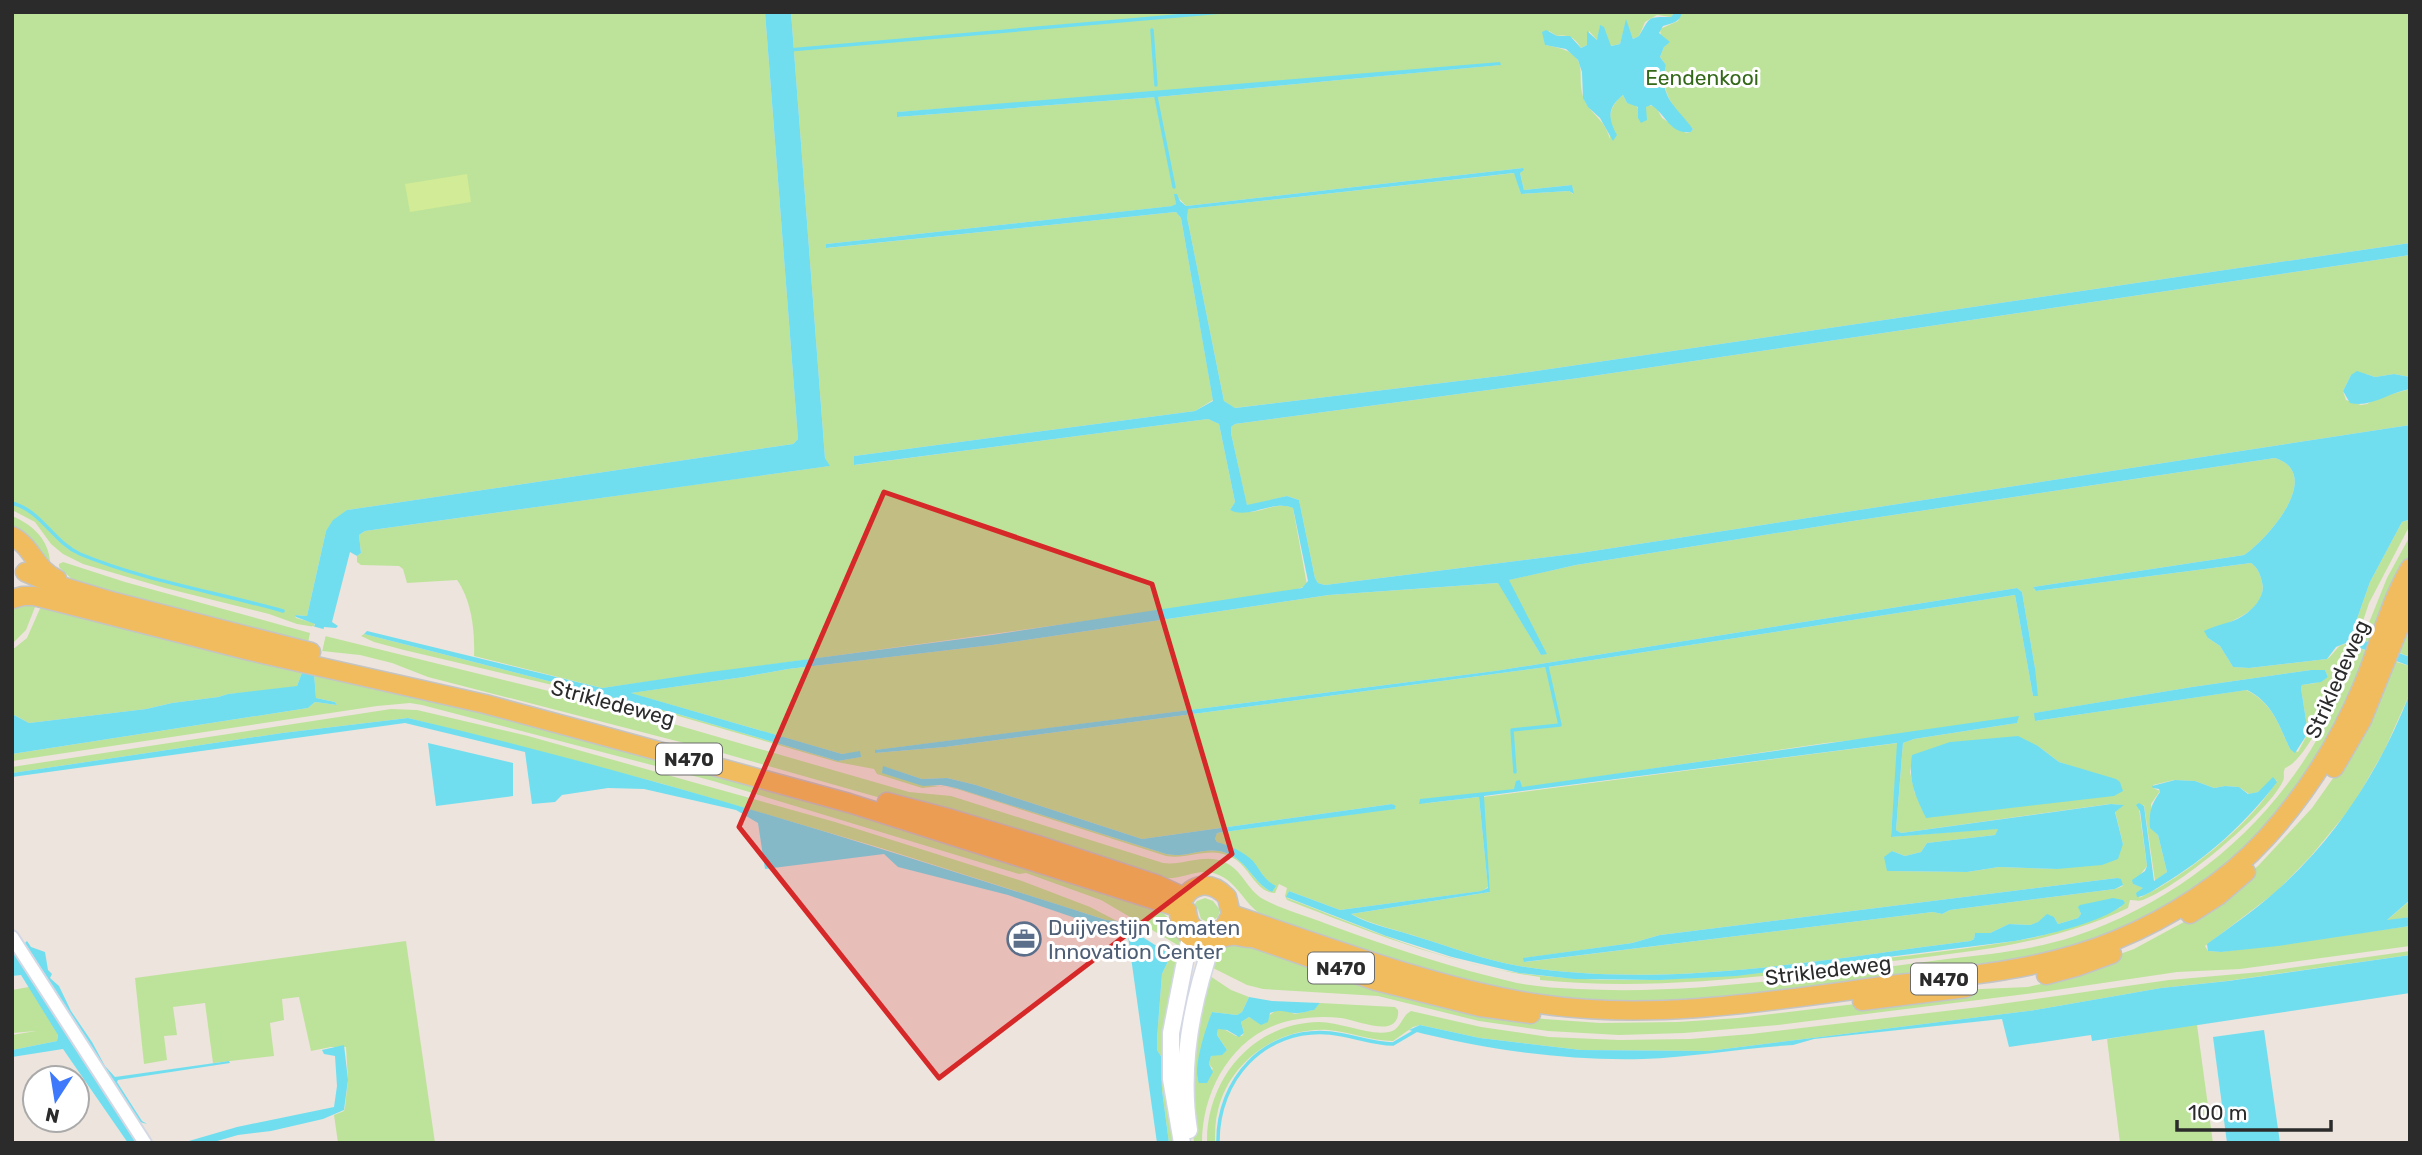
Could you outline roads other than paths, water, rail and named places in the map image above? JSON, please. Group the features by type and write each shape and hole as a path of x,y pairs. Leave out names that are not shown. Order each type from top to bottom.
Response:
{"main road":[{"name":"N470","path":"12,536 24,544 46,573 71,597"},
{"name":"N470","path":"12,548 22,559 18,589"},
{"name":"Strikledeweg","path":"1223,930 1252,937 1376,981 1430,996 1512,1012 1597,1020 1686,1019 1788,1010 1944,991 2031,978 2064,970 2120,951 2166,929 2218,896 2270,849 2316,797 2352,740 2410,568"},
{"name":"Strikledeweg","path":"18,589 48,582 71,597 160,615 312,658 604,724 953,819 1152,891 1181,907"},
{"name":"Strikledeweg","path":"1223,930 1265,923 1449,985 1542,1005 1572,1008 1686,1008 1737,1004 2028,967 2114,941 2154,923 2186,903 2244,859 2263,841 2298,800 2326,760 2410,600"},
{"name":"N470","path":"1152,891 1201,877 1218,878 1229,884 1243,904 1265,923"},
{"path":"1182,1143 1171,1079 1171,1032 1190,936 1182,926 1181,907 1194,889 1212,887 1227,897 1231,906 1223,930 1206,963 1188,1047 1185,1097 1191,1143"},
{"name":"N470","path":"1181,907 1187,911 1194,929 1205,933 1223,930"},
{"name":"N470","path":"1190,936 1202,941 1223,930"}],"street":[{"path":"12,937 145,1143"}],"water":[{"path":"765,12 791,12 825,458 830,466 365,531 359,535 361,553 357,556 350,552 332,622 338,626 324,627 314,673 316,698 335,702 337,705 315,702 308,708 12,754 12,714 29,723 146,709 228,694 297,686 315,624 295,615 307,616 326,531 333,520 347,510 793,444 798,439"},
{"path":"1675,12 1682,12 1680,18 1663,26 1659,33 1670,42 1664,47 1660,57 1666,65 1664,85 1670,100 1693,129 1691,132 1678,130 1651,105 1646,107 1647,120 1641,123 1638,107 1627,103 1623,95 1614,104 1611,113 1617,135 1613,141 1600,118 1583,98 1582,72 1578,60 1566,49 1545,45 1542,32 1546,30 1557,36 1570,36 1581,48 1587,45 1587,31 1597,40 1600,25 1604,27 1611,46 1620,44 1626,19 1633,39 1639,36 1650,19 1671,17"},
{"path":"1500,62 1501,65 1157,97 897,117 897,112"},
{"path":"1523,168 1520,173 1524,190 1572,185 1574,194 1569,191 1521,194 1514,173 1188,209 1187,217 1224,401 1235,408 1508,375 2410,243 2410,255 1579,378 1235,424 1231,427 1231,433 1247,505 1287,496 1299,500 1318,583 1325,585 1580,553 2410,425 2408,520 2402,522 2370,582 2351,636 2410,657 2410,666 2346,643 2336,647 2327,659 2249,668 2233,667 2220,646 2208,638 2204,631 2244,615 2257,603 2263,585 2258,571 2251,563 2036,591 2033,587 2244,555 2266,536 2277,522 2293,492 2294,478 2289,466 2275,458 1576,565 1509,580 1547,654 1541,655 1498,583 1329,595 992,645 788,669 631,693 842,754 860,751 861,757 838,761 674,713 364,634 367,631 602,688 992,635 1302,588 1308,581 1293,508 1277,506 1245,513 1230,510 1235,502 1219,424 1208,419 854,465 854,456 1195,411 1213,401 1181,218 1176,212 826,248 826,244 1172,206 1176,204 1174,194 1177,194 1186,206"},
{"path":"2357,371 2375,377 2394,374 2410,377 2410,389 2373,402 2350,403 2343,391 2351,375"},
{"path":"2017,588 2022,592 2038,696 2033,696 2015,595 1547,667 945,747 875,753 875,750 1495,671"},
{"path":"2325,670 2328,677 2321,682 2302,685 2308,733 2295,753 2290,749 2269,708 2247,690 2035,721 2034,713"},
{"path":"2410,693 2410,900 2387,920 2410,917 2410,926 2278,946 2208,951 2207,944 2275,892 2337,826 2371,775"},
{"path":"2019,716 2017,723 1903,743 1896,830 1901,833 2111,804 2124,805 2115,812 2123,844 2118,859 2102,865 2057,869 1999,867 1967,872 1887,871 1884,857 1892,851 1905,856 1921,852 1927,843 1995,835 1998,829 1891,837 1897,743 1484,796 1490,892 1351,914 1376,925 1519,966 1574,973 1631,975 1744,969 1970,941 1974,939 1975,933 1990,933 2009,924 2030,925 2047,914 2054,917 2058,924 2078,918 2081,914 2078,907 2080,905 2113,898 2125,903 2089,922 2057,932 2015,941 1736,976 1659,980 1574,979 1519,973 1452,957 1386,936 1286,897 1289,891 1340,910 1488,888 1479,797 1419,804 1420,799 1514,789 1516,781 1520,780 1522,787"},
{"path":"408,718 672,787 846,838 1106,920 1117,921 1171,955 1162,974 1157,1039 1169,1143 1157,1143 1128,936 1008,895 898,867 884,854 765,869 758,823 736,810 644,789 608,788 562,795 555,802 532,804 525,752 405,723 12,777 12,773 282,733"},
{"path":"2018,736 2038,746 2059,762 2116,779 2123,791 2114,796 1926,818 1913,788 1912,755 1950,742"},
{"path":"428,743 513,763 513,796 436,806"},
{"path":"883,766 922,779 947,778 976,785 1142,839 1392,804 1396,806 1395,809 1217,833 1217,842 1236,849 1253,861 1276,886 1272,892 1240,861 1226,853 1211,850 1181,855 1166,854 956,788 923,786 882,773"},
{"path":"2273,777 2277,782 2252,812 2224,839 2178,875 2137,897 2136,893 2143,888 2133,884 2132,880 2145,871 2147,866 2140,811 2136,805 2139,803 2144,806 2154,881 2167,872 2158,835 2150,828 2151,808 2160,792 2152,786 2175,780 2195,781 2214,788 2239,787 2248,794 2258,792"},
{"path":"2121,879 2123,885 2115,889 1950,910 1942,914 1933,912 1524,962 1523,958 1632,943 1660,935"},
{"path":"27,941 31,947 45,952 48,970 52,974 50,978 59,986 71,1011 105,1066 115,1077 229,1061 230,1063 118,1080 142,1121 147,1124 140,1122 25,943"},
{"path":"12,949 86,1064 73,1064 63,1049 12,1057 12,1050 57,1041 58,1035 21,975 12,976"},
{"path":"2410,955 2410,993 2092,1041 2091,1035 2009,1047 2002,1019 1814,1039 1793,1045 1662,1058 1614,1059 1525,1053 1409,1030 1420,1025 1480,1038 1581,1050 1708,1051 2035,1010 2161,988"},
{"path":"1249,997 1320,1003 1314,1010 1304,1012 1270,1013 1268,1022 1261,1025 1249,1017 1241,1022 1244,1033 1239,1037 1227,1030 1218,1029 1217,1035 1227,1050 1222,1055 1211,1056 1209,1064 1213,1072 1207,1083 1199,1083 1198,1059 1212,1012 1237,1015 1242,1012"},
{"path":"2264,1030 2280,1143 2227,1143 2213,1037"},
{"path":"344,1045 348,1080 344,1110 323,1119 271,1131 238,1135 210,1143 182,1143 237,1127 334,1107 337,1086 335,1056 324,1054 322,1050"},
{"path":"91,1072 137,1143 128,1143 91,1089"}],"waterway":[{"path":"789,50 1222,12"},
{"path":"1152,30 1156,85"},
{"path":"1156,97 1174,187"},
{"path":"12,503 40,519 62,542 80,554 155,579 283,611"},
{"path":"1515,772 1512,730 1560,725 1547,667"},
{"path":"1218,1143 1226,1098 1249,1062 1265,1049 1306,1033 1330,1033 1393,1044 1417,1030"}],"place":[{"name":"Duijvestijn Tomaten Innovation Center","path":"1024,939"}],"park label":[{"name":"Eendenkooi","path":"1702,77"}]}
